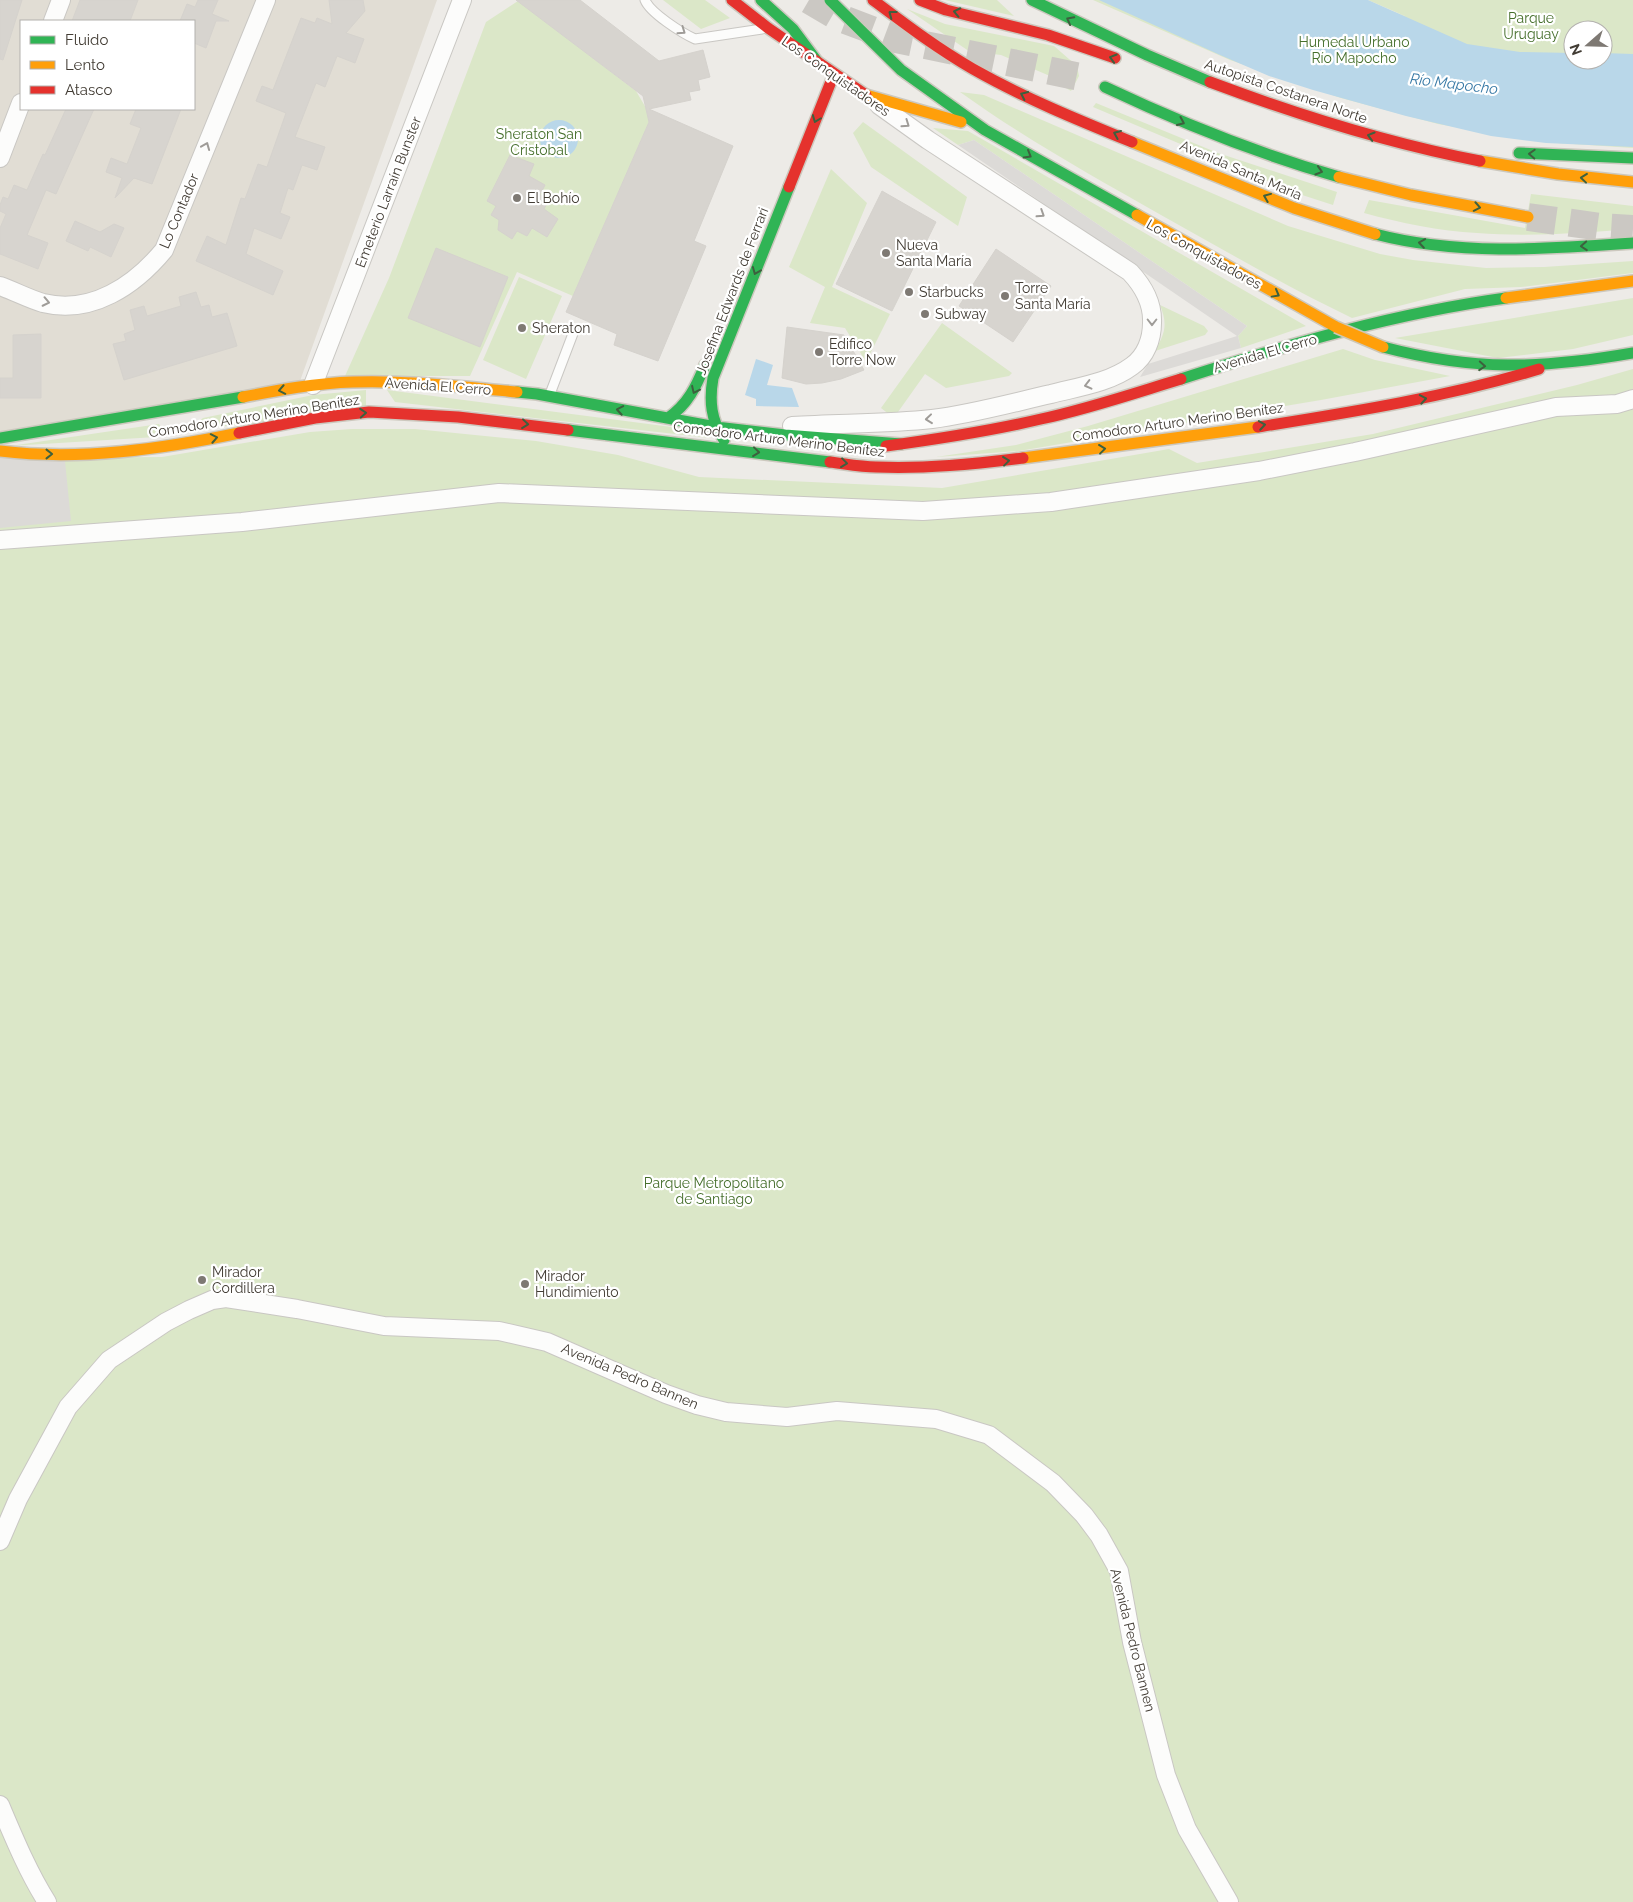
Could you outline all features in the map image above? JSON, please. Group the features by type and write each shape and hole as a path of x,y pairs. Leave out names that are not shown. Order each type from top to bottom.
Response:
{"main road":[{"name":"Los Conquistadores","path":"732,0 768,28 866,95"},
{"path":"760,0 786,20 803,39 819,64"},
{"name":"Los Conquistadores","path":"830,0 901,70 986,130 1336,327 1383,347 1428,359 1459,364 1501,367 1550,365 1593,361 1633,353"},
{"name":"Avenida Santa María","path":"873,0 957,60 1005,86 1266,197 1340,225 1407,241 1477,248 1533,249 1633,243"},
{"path":"920,0 946,10 1048,35 1129,63"},
{"name":"Autopista Costanera Norte","path":"1032,0 1128,48 1303,116 1418,148 1480,162 1552,174 1633,182"},
{"path":"1145,67 1227,88"},
{"name":"Josefina Edwards de Ferrari","path":"733,450 716,427 712,416 710,403 713,378 834,74"},
{"path":"1104,87 1187,125 1325,173 1376,187 1528,217"},
{"path":"866,95 986,130"},
{"name":"Josefina Edwards de Ferrari","path":"787,161 795,150 808,141"},
{"path":"1418,148 1633,158"},
{"name":"Avenida El Cerro","path":"779,455 845,452 989,431 1127,396 1236,360 1410,314 1476,302 1633,281"},
{"name":"Josefina Edwards de Ferrari","path":"668,418 680,411 688,403 709,354"},
{"name":"Comodoro Arturo Merino Benítez","path":"0,451 25,454 72,454 148,448 192,443 315,418 369,412 458,417 902,468 988,463 1166,441 1452,394 1487,386 1550,365"},
{"name":"Avenida El Cerro","path":"0,438 314,385 352,382 400,382 550,397 716,427 901,444"},
{"path":"182,421 194,406"},
{"path":"141,414 154,418 158,423"},
{"path":"184,433 192,443"},
{"path":"148,448 156,444 160,438"}],"street":[{"path":"53,20 61,0"},
{"name":"Lo Contador","path":"0,286 44,303 64,306 88,303 111,295 130,285 150,268 164,250 266,0"},
{"name":"Emeterio Larraín Bunster","path":"314,385 462,0"},
{"name":"Los Conquistadores","path":"866,95 936,145 1130,272 1144,289 1152,320 1147,348 1133,366"},
{"path":"0,158 20,106"},
{"path":"1593,361 1633,367"},
{"name":"Avenida El Cerro","path":"757,431 785,427 906,421 962,414 1095,383 1133,366"},
{"path":"0,540 242,522 499,493 933,510 1051,502 1259,471 1355,452 1556,407 1617,404 1633,399"},
{"name":"Avenida Pedro Bannen","path":"0,1541 18,1499 68,1407 108,1360 166,1322 212,1300 226,1298 384,1326 499,1330 547,1342 666,1394 697,1405 726,1412 787,1417 837,1411 936,1419 989,1435 1053,1484 1084,1515 1099,1535 1119,1571 1132,1642 1166,1775 1187,1829 1229,1902"},
{"path":"0,1805 20,1852 47,1902"}],"lane":[{"path":"645,0 652,9 685,35 695,39 768,28"},
{"path":"550,397 574,331"}],"shaded area":[{"path":"0,0 437,0 300,381 0,436"},
{"path":"974,140 1247,326 1238,336 1241,348 1140,377 1148,364 1237,336 958,145"},
{"path":"0,458 65,461 71,521 0,528"}],"green space":[{"path":"663,0 705,0 730,18 701,29"},
{"path":"945,0 997,0 1014,16"},
{"name":"Humedal Urbano Río Mapocho","path":"1093,0 1361,0 1405,16 1368,0 1633,0 1633,148 1543,142 1438,124 1341,98 1230,60"},
{"name":"Sheraton San Cristobal","path":"518,1 636,91 646,108 649,122 573,296 517,272 470,376 345,376 389,278 486,22"},
{"path":"907,9 945,24 1054,46 1077,66 1079,76 1071,91 1064,87 1064,82 1001,55 993,54 988,60 979,58"},
{"path":"960,92 984,95 1288,226 1380,254 1413,260 1486,268 1544,267 1633,261 1633,273 1521,287 1465,289 1352,318 1232,255 1109,186 1034,141"},
{"path":"1096,103 1218,153 1337,192 1333,205 1296,193 1093,107"},
{"path":"863,122 967,197 958,226 871,167 853,133"},
{"path":"933,128 968,131 1306,326 1241,348 1238,336 1247,326 974,140 958,145"},
{"path":"831,169 867,203 832,287 890,314 866,362 845,328 810,323 825,287 789,267"},
{"path":"1531,194 1633,206 1633,229 1535,235 1477,233 1420,226 1364,213 1369,200 1525,228"},
{"name":"Sheraton","path":"519,277 562,296 526,379 483,360"},
{"path":"1633,298 1633,335 1573,349 1498,358 1395,338"},
{"path":"1160,305 1204,326 1208,331 1205,335 1155,351 1165,324"},
{"path":"942,323 1012,373 1009,376 946,388 925,374 898,412 890,415 881,408"},
{"path":"1343,349 1375,360 1450,376 1321,400 1019,451 936,457 1016,445 1088,426"},
{"name":"Parque Metropolitano de Santiago","path":"1633,369 1633,1902 0,1902 0,458 162,457 310,432 352,429 415,429 536,441 618,455 699,477 942,488 1169,449 1197,463 1373,434 1577,385"},
{"path":"366,390 366,407 197,430 196,424 203,418 313,395"},
{"path":"387,390 710,432 710,438 395,402"},
{"path":"159,424 163,430 156,437 10,446"}],"water":[{"name":"Humedal Urbano Río Mapocho","path":"1099,0 1368,0 1467,44 1520,52 1563,53 1563,70 1613,70 1613,53 1633,54 1633,147 1546,143 1491,136 1406,116 1313,90 1269,76"},
{"path":"559,120 572,126 578,139 572,152 559,158 546,152 540,139 546,126"},
{"path":"756,359 773,365 767,385 792,388 799,407 756,406 756,399 745,395"}],"building":[{"path":"0,0 22,0 3,60 0,59"},
{"path":"80,0 138,0 130,20 72,20"},
{"path":"198,0 218,0 212,14 229,21 216,21 206,48 195,43 195,20 180,20 187,4 195,7"},
{"path":"329,0 363,0 365,11 346,33 364,39 355,63 337,56 325,87 316,83 295,137 325,147 317,170 302,165 293,190 288,188 280,213 290,217 281,239 254,228 246,254 283,271 273,295 196,261 207,236 226,245 241,198 245,199 258,164 267,167 286,113 256,101 262,86 273,90 301,18 315,23 317,18 332,24"},
{"path":"516,0 580,0 659,61 703,50 710,77 698,80 700,90 689,92 691,100 649,109 733,146 694,241 706,246 658,361 614,345 617,334 566,312 649,122 643,96"},
{"path":"66,110 94,110 56,194 46,190 27,235 48,243 38,269 0,254 0,228 6,214 0,211 0,205 3,197 8,199 14,185 27,190 43,154 45,155"},
{"path":"136,110 181,110 152,184 134,178 115,198 122,178 106,172 111,158 127,164 141,128 130,124"},
{"name":"El Bohío","path":"510,155 534,164 529,176 545,185 540,195 549,200 544,209 558,219 547,237 532,228 527,236 517,231 512,239 498,230 499,220 491,215 496,206 487,201"},
{"name":"Nueva Santa María","path":"882,191 936,222 892,311 836,284"},
{"path":"75,221 100,232 114,224 124,228 111,257 90,247 88,251 66,241"},
{"path":"436,248 508,277 480,347 408,318"},
{"name":"Torre Santa María","path":"996,249 1051,286 1013,342 959,306"},
{"path":"196,292 201,307 209,305 212,317 227,313 237,346 124,380 113,344 126,341 124,334 135,330 130,310 144,306 147,316 181,306 179,297"},
{"name":"Edifico Torre Now","path":"787,327 844,335 864,370 841,379 822,383 806,384 782,378"},
{"path":"41,334 41,398 0,398 0,378 13,378 13,335"}],"tunnel":[{"path":"809,0 840,18 896,39 1090,79"},
{"path":"1528,217 1601,227 1633,229"}],"traffic: fast":[{"path":"761,0 793,29 819,64"},
{"path":"830,0 901,70 985,130 1137,215"},
{"path":"1032,0 1147,55 1210,82"},
{"path":"1105,87 1220,137 1339,177"},
{"path":"1519,153 1633,158"},
{"path":"724,440 716,425 712,410 713,378 789,187"},
{"path":"1375,234 1439,246 1471,248 1536,249 1633,243"},
{"path":"1181,379 1342,331 1424,312 1506,298"},
{"path":"1383,347 1448,360 1508,365 1568,362 1633,353"},
{"path":"668,418 681,407 691,394 705,365"},
{"path":"517,392 716,427 785,435 901,444"},
{"path":"0,438 243,397"},
{"path":"568,430 830,462"}],"traffic: slow":[{"path":"866,95 961,122"},
{"path":"1132,142 1294,208 1375,234"},
{"path":"1480,161 1558,174 1633,182"},
{"path":"1339,177 1411,195 1528,217"},
{"path":"1137,215 1336,327"},
{"path":"1506,298 1633,281"},
{"path":"1336,327 1383,347"},
{"path":"243,397 311,385 353,382 414,383 517,392"},
{"path":"1023,458 1258,427"},
{"path":"0,451 60,455 120,452 180,444 239,433"}],"traffic: jam":[{"path":"732,0 768,28 866,95"},
{"path":"873,0 934,45 992,80 1051,108 1132,142"},
{"path":"920,0 946,10 1048,35 1115,58"},
{"path":"789,187 834,74"},
{"path":"1210,82 1276,106 1377,137 1480,161"},
{"path":"1258,427 1434,396 1539,369"},
{"path":"886,446 964,434 1059,415 1181,379"},
{"path":"239,433 315,418 369,412 458,417 568,430"},
{"path":"830,462 870,467 931,467 1023,458"}],"place":[{"name":"El Bohío","path":"517,198"},
{"name":"Nueva Santa María","path":"886,253"},
{"name":"Starbucks","path":"909,292"},
{"name":"Torre Santa María","path":"1005,296"},
{"name":"Subway","path":"925,314"},
{"name":"Sheraton","path":"522,328"},
{"name":"Edifico Torre Now","path":"819,352"},
{"name":"Mirador Cordillera","path":"202,1280"},
{"name":"Mirador Hundimiento","path":"525,1284"}],"park label":[{"name":"Parque Uruguay","path":"1531,26"}],"water label":[{"name":"Río Mapocho","path":"1454,84"}]}
